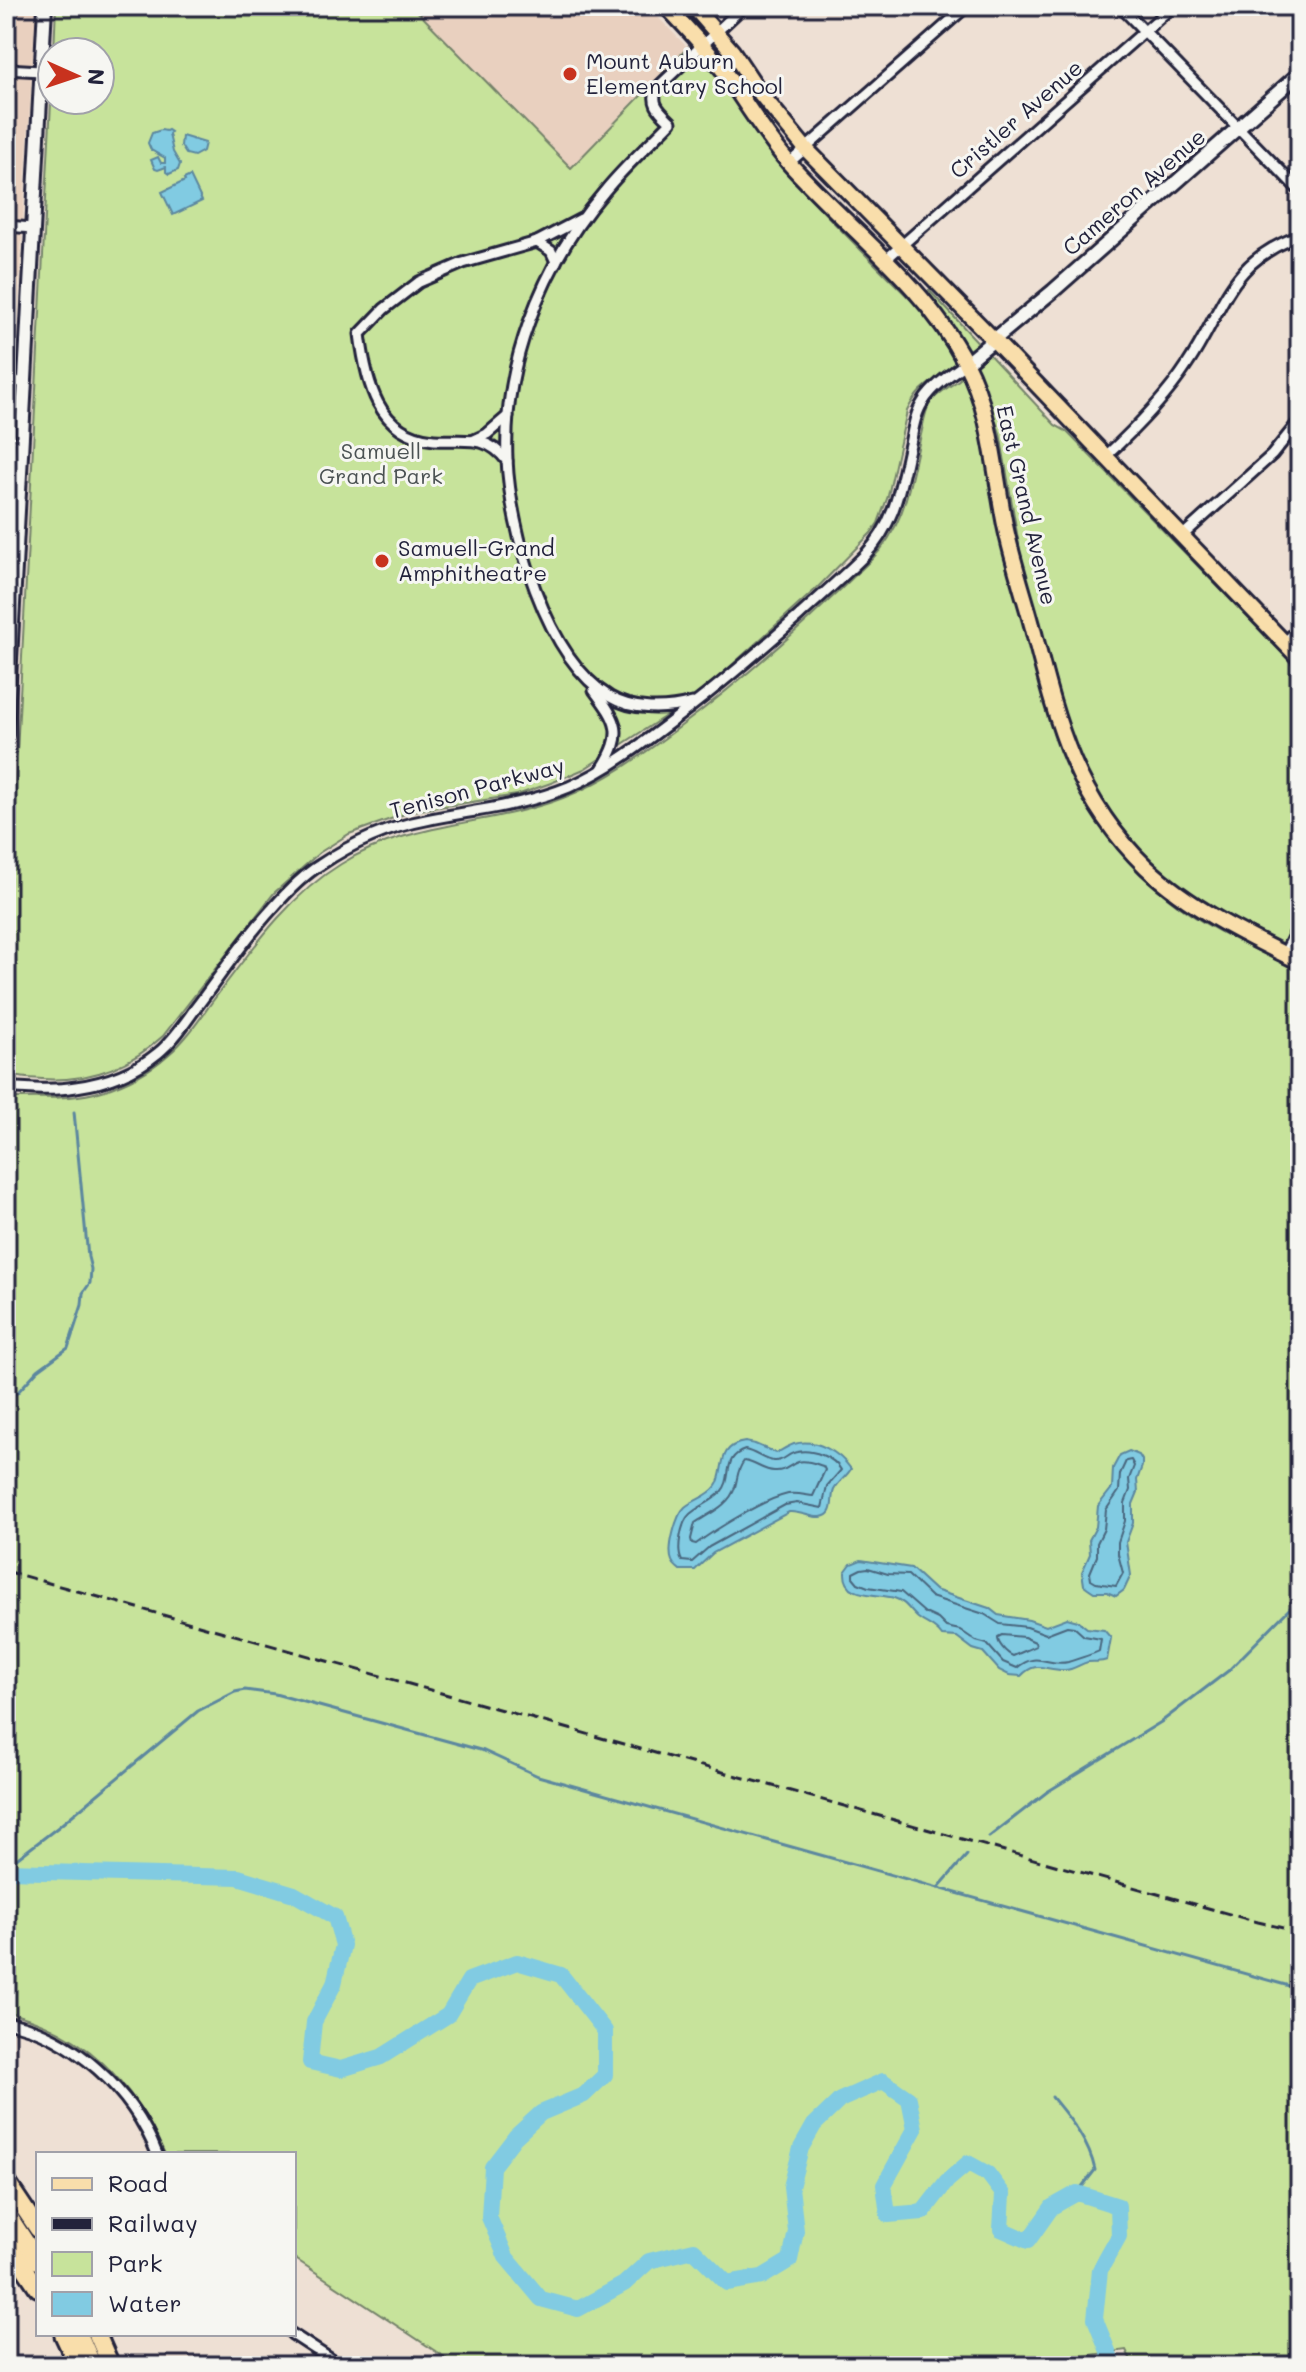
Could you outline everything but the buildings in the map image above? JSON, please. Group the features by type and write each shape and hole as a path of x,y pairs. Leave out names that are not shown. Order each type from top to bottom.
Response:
{"highway":[{"path":"6,2181 36,2226"},
{"path":"6,2212 36,2258"},
{"path":"6,2240 36,2285"},
{"path":"61,2336 65,2366"},
{"path":"62,2336 78,2366"},
{"path":"80,2336 93,2366"},
{"path":"98,2336 111,2366"}],"main road":[{"path":"43,36 45,6"},
{"name":"East Grand Avenue","path":"666,6 702,44 789,163 921,299 966,363 985,410 1005,526 1054,709 1073,764 1088,794 1132,852 1161,880 1221,920 1300,962"},
{"name":"East Grand Avenue","path":"693,6 716,30 772,109 805,148 1300,659"},
{"name":"Cameron Avenue","path":"994,340 1300,73"},
{"path":"6,735 39,116"},
{"name":"Tenison Parkway","path":"966,363 994,340"}],"street":[{"path":"600,772 613,749 616,725 613,715 559,638 529,572 514,520 507,461 508,416 516,364 541,290 584,217 604,191 671,122 654,102 657,88 744,6"},
{"path":"789,163 967,6"},
{"path":"1120,6 1300,191"},
{"name":"Cristler Avenue","path":"884,261 1173,6"},
{"path":"6,69 36,71"},
{"path":"507,461 499,450 474,440 433,440 402,430 379,407 367,382 360,334 384,309 419,282 463,263 537,242 584,217"},
{"path":"6,226 33,228"},
{"path":"1106,456 1130,433 1190,362 1227,293 1251,262 1276,245 1300,236"},
{"path":"537,242 551,251 556,262"},
{"name":"Tenison Parkway","path":"6,1087 53,1090 100,1083 138,1067 158,1053 175,1035 263,919 292,888 318,866 342,852 407,825 498,808 567,788 600,772 641,745 742,667 866,554 890,520 923,402 966,363"},
{"path":"6,381 24,382"},
{"path":"474,440 487,434 508,416"},
{"path":"1182,536 1272,455 1300,420"},
{"path":"1284,643 1300,628"},
{"path":"584,676 610,697 639,706 668,708 698,702"},
{"path":"1284,955 1300,923"},
{"path":"6,2022 36,2030 58,2041 97,2069 130,2104 156,2152"},
{"path":"295,2336 341,2366"}],"shaded area":[{"path":"6,6 36,6 6,498"},
{"name":"Mount Auburn Elementary School","path":"412,6 647,6 687,47 571,169"}],"green space":[{"name":"Samuell Grand Park","path":"56,6 412,6 571,168 688,47 725,86 778,162 844,234 914,303 929,290 1055,425 1066,431 1300,671 1300,954 1207,908 1147,860 1112,819 1097,795 1074,748 1021,557 1000,433 978,372 965,381 983,426 1015,594 1056,732 1080,792 1115,846 1167,897 1231,938 1300,971 1300,2366 1134,2366 1126,2350 1014,2366 458,2366 296,2259 296,2152 164,2152 138,2104 103,2063 60,2032 6,2012 6,1101 91,1094 119,1085 153,1066 175,1049 286,909 341,864 394,839 563,798 610,775 681,726 779,646 882,547 892,533 904,504 928,407 936,396 960,379 952,366 922,389 907,411 888,496 871,533 817,588 701,693 584,769 551,783 517,795 413,811 349,834 319,853 274,893 163,1036 136,1056 107,1070 76,1078 28,1078 6,1071 6,963 50,116 116,116 116,36 55,36"}],"water":[{"path":"161,130 171,132 173,152 180,164 178,170 169,174 166,167 155,169 151,160 158,157 161,163 165,163 165,158 151,150 148,143 152,133"},
{"path":"182,136 205,143 203,151 194,156 186,154 181,146"},
{"path":"190,176 202,201 173,215 162,192"},
{"path":"745,1442 776,1453 794,1444 819,1445 840,1457 851,1469 834,1490 831,1510 826,1516 789,1512 713,1553 695,1570 680,1570 671,1556 678,1517 685,1507 713,1490 719,1480 725,1454 736,1444"},
{"path":"1129,1451 1139,1455 1142,1466 1133,1504 1133,1523 1126,1542 1131,1575 1124,1590 1116,1596 1088,1588 1084,1585 1082,1572 1090,1554 1089,1540 1096,1527 1098,1506 1112,1488 1113,1468 1120,1455"},
{"path":"861,1560 911,1568 935,1590 989,1608 998,1615 1046,1626 1067,1618 1087,1628 1104,1630 1111,1638 1107,1660 1088,1662 1067,1670 1036,1667 1021,1676 1009,1675 999,1670 983,1652 957,1637 942,1636 898,1599 855,1591 846,1581 845,1572 851,1564"}],"waterway":[{"path":"6,1398 17,1393 38,1370 68,1348 83,1293 90,1283 74,1112"},
{"path":"989,1837 1047,1792 1161,1722 1228,1671 1300,1598"},
{"path":"6,1867 198,1711 245,1690 275,1694 484,1751 538,1776 1300,1989"},
{"path":"938,1888 967,1855"},
{"path":"6,1871 238,1877 294,1894 335,1917 343,1945 334,1984 314,2022 310,2062 341,2069 381,2057 448,2015 469,1980 517,1962 561,1975 605,2031 605,2075 584,2095 541,2113 515,2137 492,2167 489,2217 506,2257 541,2299 578,2309 624,2284 649,2261 694,2250 727,2283 762,2277 790,2260 796,2231 791,2187 801,2148 814,2125 840,2100 883,2081 909,2099 915,2129 884,2185 888,2215 923,2212 947,2181 968,2163 988,2174 1003,2194 1001,2229 1028,2241 1052,2207 1077,2193 1118,2206 1119,2236 1100,2270 1095,2319 1114,2366"},
{"path":"1052,2097 1084,2140 1095,2170 1077,2193"}],"railway":[{"path":"6,1571 1300,1932"}],"place":[{"name":"Mount Auburn Elementary School","path":"570,74"},
{"name":"Samuell-Grand Amphitheatre","path":"382,561"}]}
